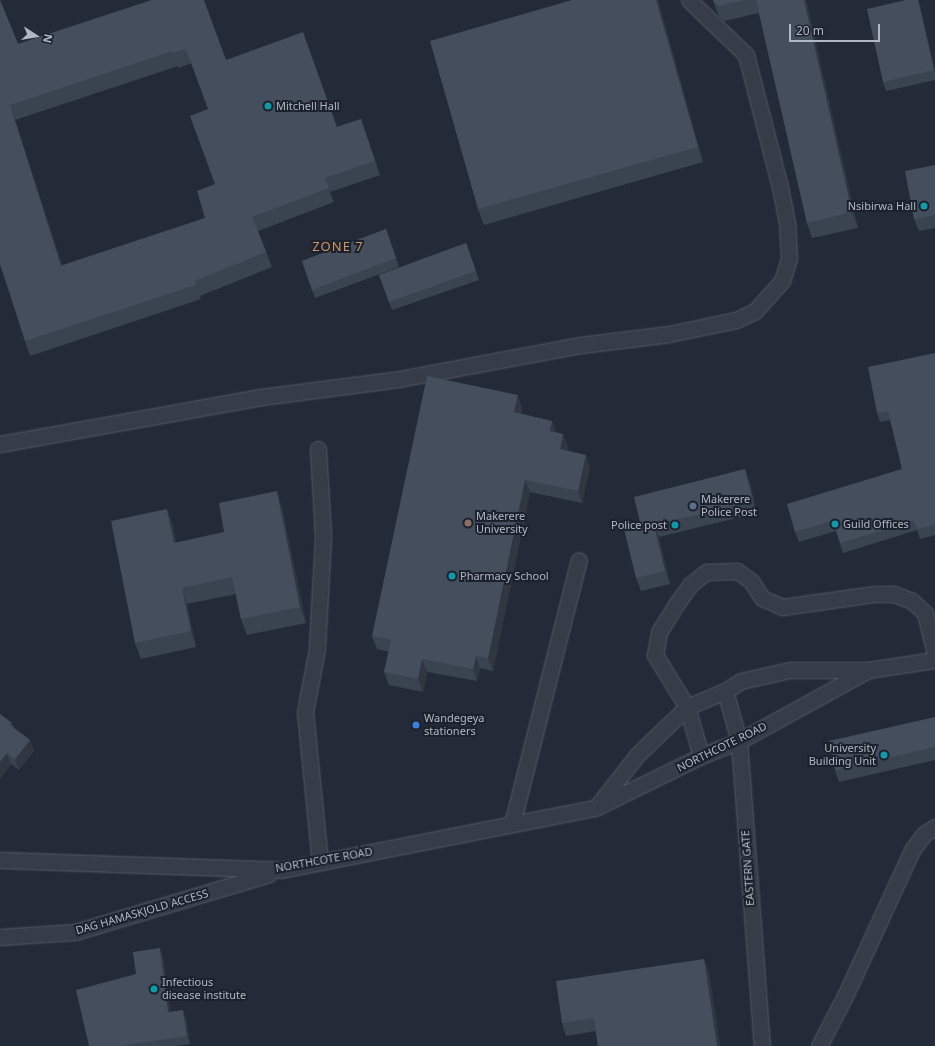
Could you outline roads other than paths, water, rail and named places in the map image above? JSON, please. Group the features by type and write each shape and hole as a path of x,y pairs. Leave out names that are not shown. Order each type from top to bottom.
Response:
{"lane":[{"path":"0,444 261,397 399,379 580,345 669,334 736,320 755,311 782,281 789,258 787,224 780,187 746,55 689,0"},
{"path":"318,449 323,537 317,649 305,712 320,862"},
{"path":"512,824 578,560"},
{"path":"701,756 687,707 655,655 659,632 690,585 706,572 737,571 751,581 762,598 782,607 875,594 894,594 912,601 924,613 935,654"},
{"name":"NORTHCOTE ROAD","path":"595,808 637,755 687,707 725,691 741,681 790,670 868,670 935,660"},
{"name":"NORTHCOTE ROAD","path":"0,860 281,870 595,808 701,756 739,742 868,670"},
{"name":"EASTERN GATE","path":"725,691 739,742 762,1046"},
{"path":"818,1046 845,996 912,850 924,834 935,827"},
{"name":"DAG HAMASKJOLD ACCESS","path":"0,937 75,932 281,870"}],"place":[{"name":"Mitchell Hall","path":"268,106"},
{"name":"Nsibirwa Hall","path":"924,206"},
{"name":"Makerere Police Post","path":"693,506"},
{"name":"Makerere University","path":"468,523"},
{"name":"Guild Offices","path":"835,524"},
{"name":"Police post","path":"675,525"},
{"name":"Pharmacy School","path":"452,576"},
{"name":"Wandegeya stationers","path":"416,725"},
{"name":"University Building Unit","path":"884,755"},
{"name":"Infectious disease institute","path":"154,989"}],"district":[{"name":"ZONE 7","path":"338,246"}]}
